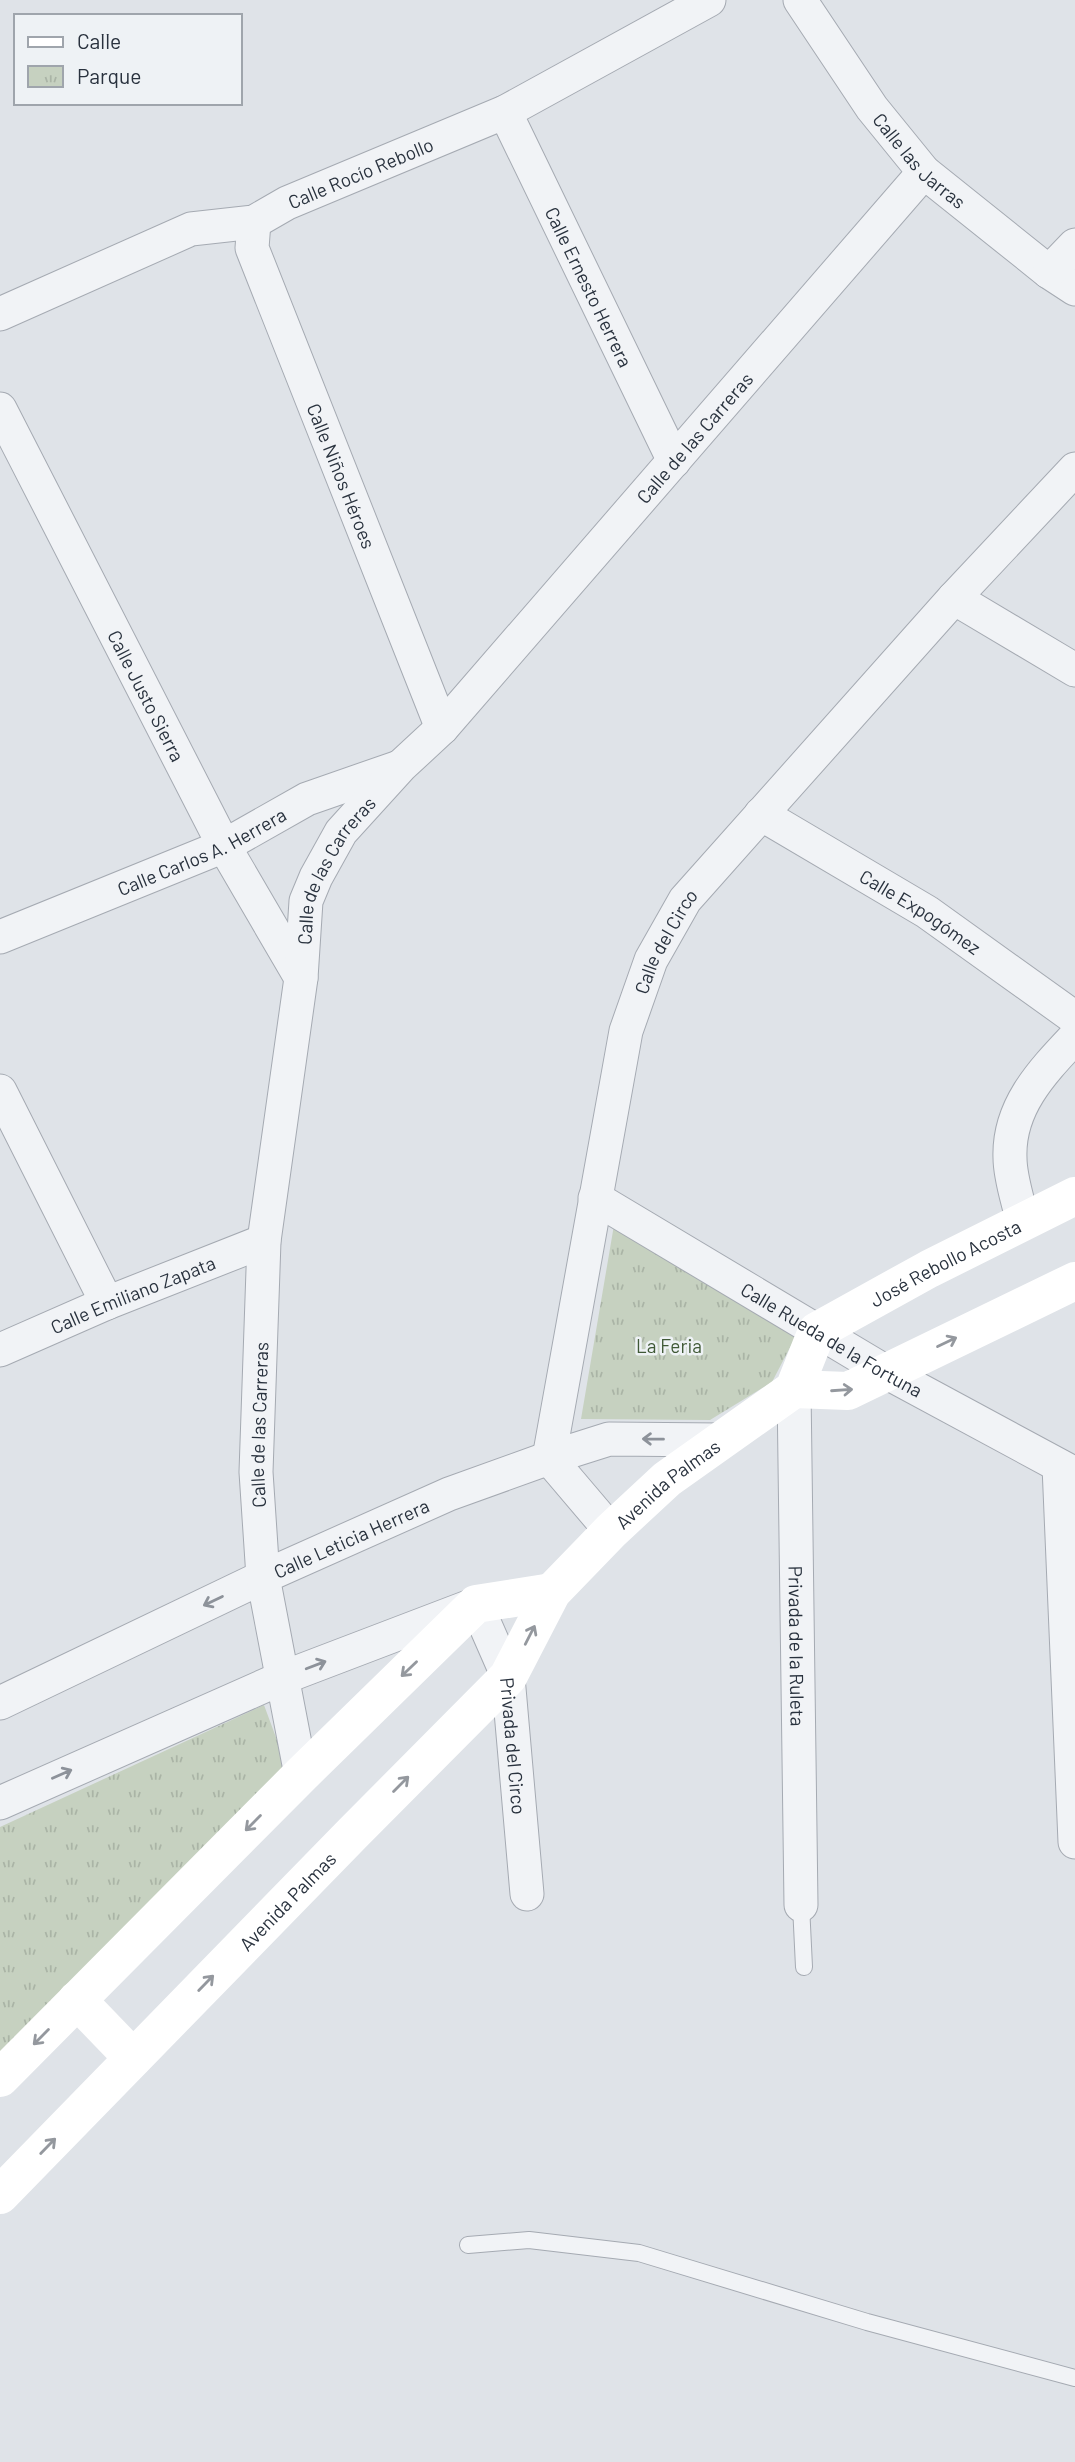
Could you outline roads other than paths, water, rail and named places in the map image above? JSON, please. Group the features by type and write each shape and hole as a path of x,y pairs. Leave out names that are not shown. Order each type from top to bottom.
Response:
{"main road":[{"name":"José Rebollo Acosta","path":"817,1331 929,1269 1075,1196"},
{"path":"817,1331 794,1389 848,1391 1075,1281"},
{"name":"Avenida Palmas","path":"0,2195 508,1678 552,1592 611,1531 667,1479 794,1389"},
{"path":"0,2078 301,1775 476,1604 552,1592"},
{"path":"77,2000 133,2058"}],"street":[{"name":"Calle Rocío Rebollo","path":"0,314 191,229 254,222 287,203 505,113 709,0"},
{"name":"Calle las Jarras","path":"800,0 872,108 924,172 1062,281"},
{"name":"Calle Ernesto Herrera","path":"505,113 674,461"},
{"name":"Calle de las Carreras","path":"301,1775 263,1577 256,1472 264,1241 301,978 306,901 341,832 401,766 442,728 924,172"},
{"name":"Calle Niños Héroes","path":"254,222 252,248 442,728"},
{"path":"1062,281 1075,245"},
{"name":"Calle Justo Sierra","path":"0,409 224,846 301,978"},
{"name":"Calle del Circo","path":"549,1458 626,1031 651,960 685,900 954,598 1075,469"},
{"path":"954,598 1075,670"},
{"name":"Calle Carlos A. Herrera","path":"0,937 224,846 307,799 401,766"},
{"name":"Calle Expogómez","path":"761,814 927,912 1075,1018"},
{"path":"1023,1223 1010,1159 1015,1116 1036,1079 1075,1037"},
{"path":"0,1091 107,1304"},
{"name":"Calle Rueda de la Fortuna","path":"595,1198 886,1372 1067,1470"},
{"name":"Calle Emiliano Zapata","path":"0,1350 264,1241"},
{"name":"Privada de la Ruleta","path":"794,1389 801,1905"},
{"name":"Calle Leticia Herrera","path":"0,1703 263,1577 449,1494 609,1439 721,1440"},
{"path":"549,1458 611,1531"},
{"path":"1067,1470 1075,1842"},
{"path":"0,1803 282,1678 476,1604"},
{"name":"Privada del Circo","path":"476,1604 508,1678 527,1894"}],"lane":[{"path":"801,1905 804,1967"},
{"path":"468,2245 529,2240 639,2253 855,2318 1075,2378"}],"park label":[{"name":"La Feria","path":"669,1345"}]}
